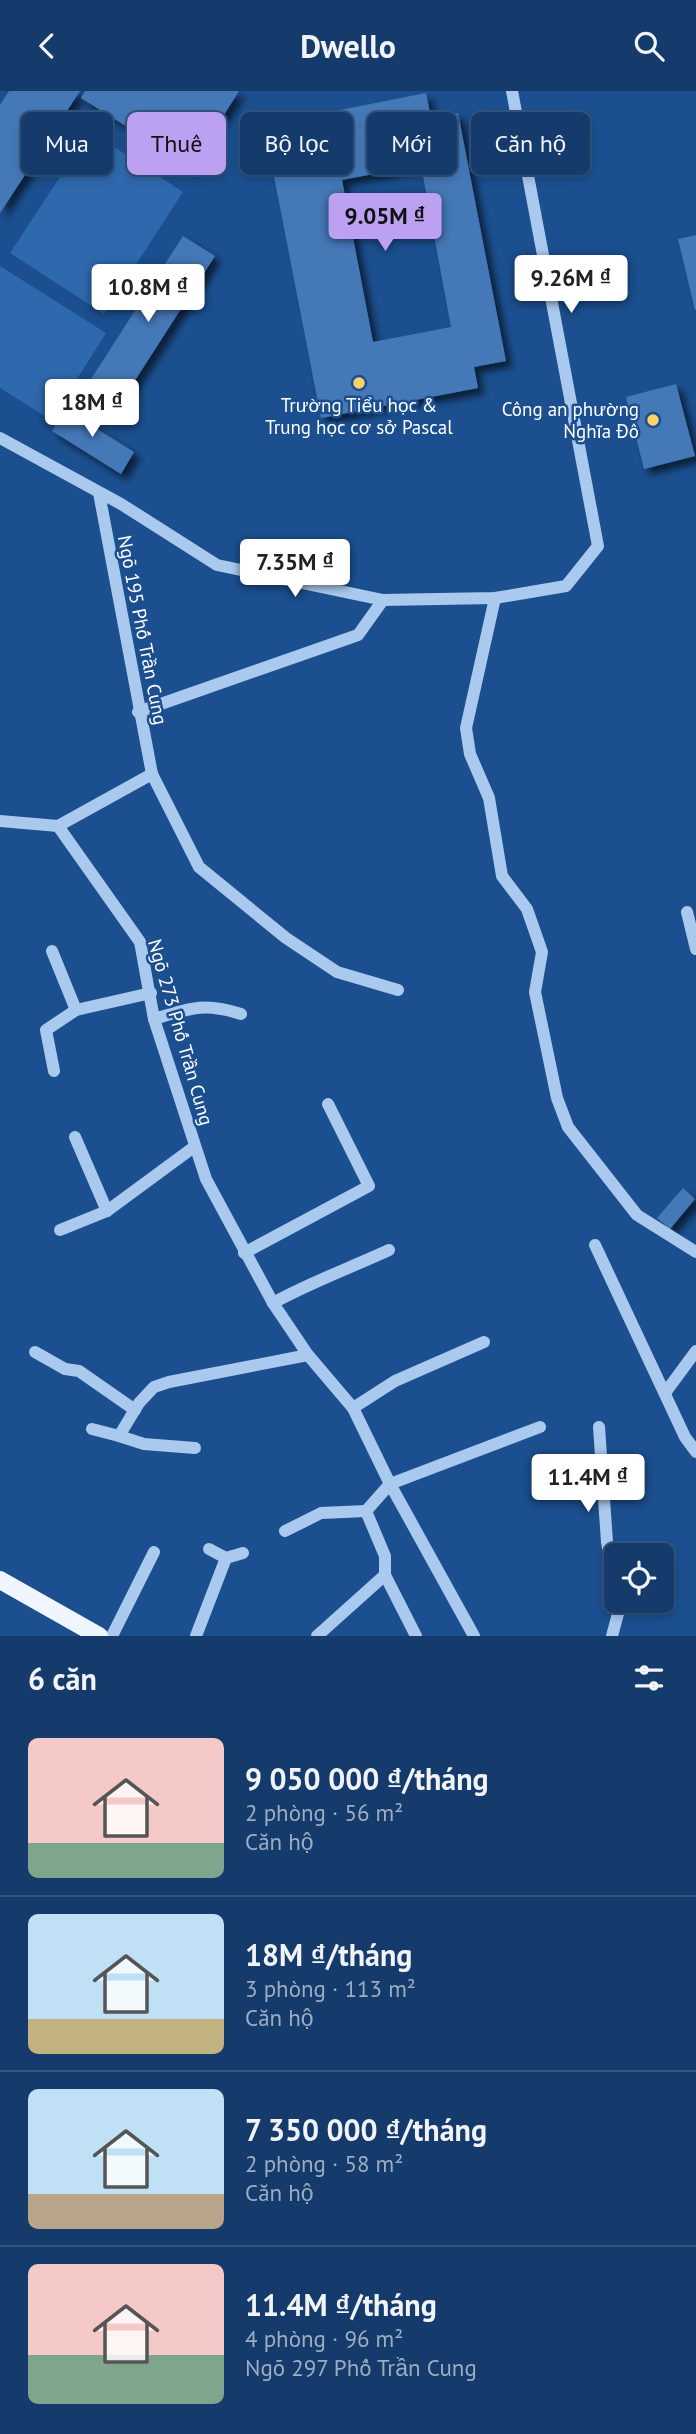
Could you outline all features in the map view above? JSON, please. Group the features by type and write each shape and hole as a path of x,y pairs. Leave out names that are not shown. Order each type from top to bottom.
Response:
{"main road":[{"path":"0,1580 87,1633"}],"street":[{"path":"0,437 218,565 383,600 495,598 566,586 597,546 512,91"},
{"name":"Ngõ 195 Phố Trần Cung","path":"99,493 138,712 152,774 199,867 286,938 337,972 398,990"},
{"path":"495,598 466,728 470,754 489,798 502,876 527,909 541,952 535,992 557,1098 568,1127 637,1215 696,1252"},
{"path":"138,712 358,635 383,600"},
{"path":"0,821 58,826 152,774"},
{"name":"Ngõ 273 Phố Trần Cung","path":"58,826 140,942 154,1019 194,1147 206,1179 244,1253 273,1303 309,1355 353,1408 390,1484 474,1636"},
{"path":"687,912 696,949"},
{"path":"52,951 76,1010"},
{"path":"54,1071 46,1030 76,1010 151,993"},
{"path":"154,1019 199,1005 218,1006 241,1014"},
{"path":"244,1253 369,1186 328,1104"},
{"path":"75,1137 107,1211"},
{"path":"60,1230 107,1211 194,1147"},
{"path":"595,1245 685,1437 696,1452"},
{"path":"273,1303 315,1280 328,1279 389,1250"},
{"path":"353,1408 395,1381 484,1342"},
{"path":"665,1394 696,1351"},
{"path":"35,1352 65,1369 79,1371 135,1410"},
{"path":"119,1436 154,1387 309,1355"},
{"path":"285,1531 321,1513 366,1511 390,1484 540,1427"},
{"path":"599,1427 607,1543"},
{"path":"92,1429 144,1444 195,1448"},
{"path":"366,1511 384,1556 385,1575 416,1636"},
{"path":"209,1549 226,1558 243,1553"},
{"path":"112,1636 154,1552"},
{"path":"196,1636 226,1558"},
{"path":"317,1636 385,1575"},
{"path":"612,1636 618,1613"}],"shaded area":[{"path":"113,146 127,155 127,175 157,175 183,192 104,314 10,253 61,175 113,175"},
{"path":"0,266 106,333 51,420 0,388"}],"building":[{"path":"9,91 80,91 66,112 21,112 21,175 25,175 0,213 0,105"},
{"path":"85,91 239,91 226,112 127,112 127,127 113,118 113,112 103,112 81,98"},
{"path":"426,93 430,112 367,112 368,175 342,180 373,342 451,327 423,175 457,175 458,113 506,361 474,367 478,388 321,418 274,175 353,175 353,112 330,112"},
{"path":"696,235 696,310 695,310 678,239"},
{"path":"183,236 215,256 114,413 82,393"},
{"path":"676,384 695,456 644,469 626,397"},
{"path":"68,403 89,416 86,422 134,452 121,474 52,431"},
{"path":"683,1188 695,1199 670,1229 657,1218"}],"place":[{"name":"Trường Tiểu học & Trung học cơ sở Pascal","path":"359,383"},
{"name":"Công an phường Nghĩa Đô","path":"653,420"}]}
